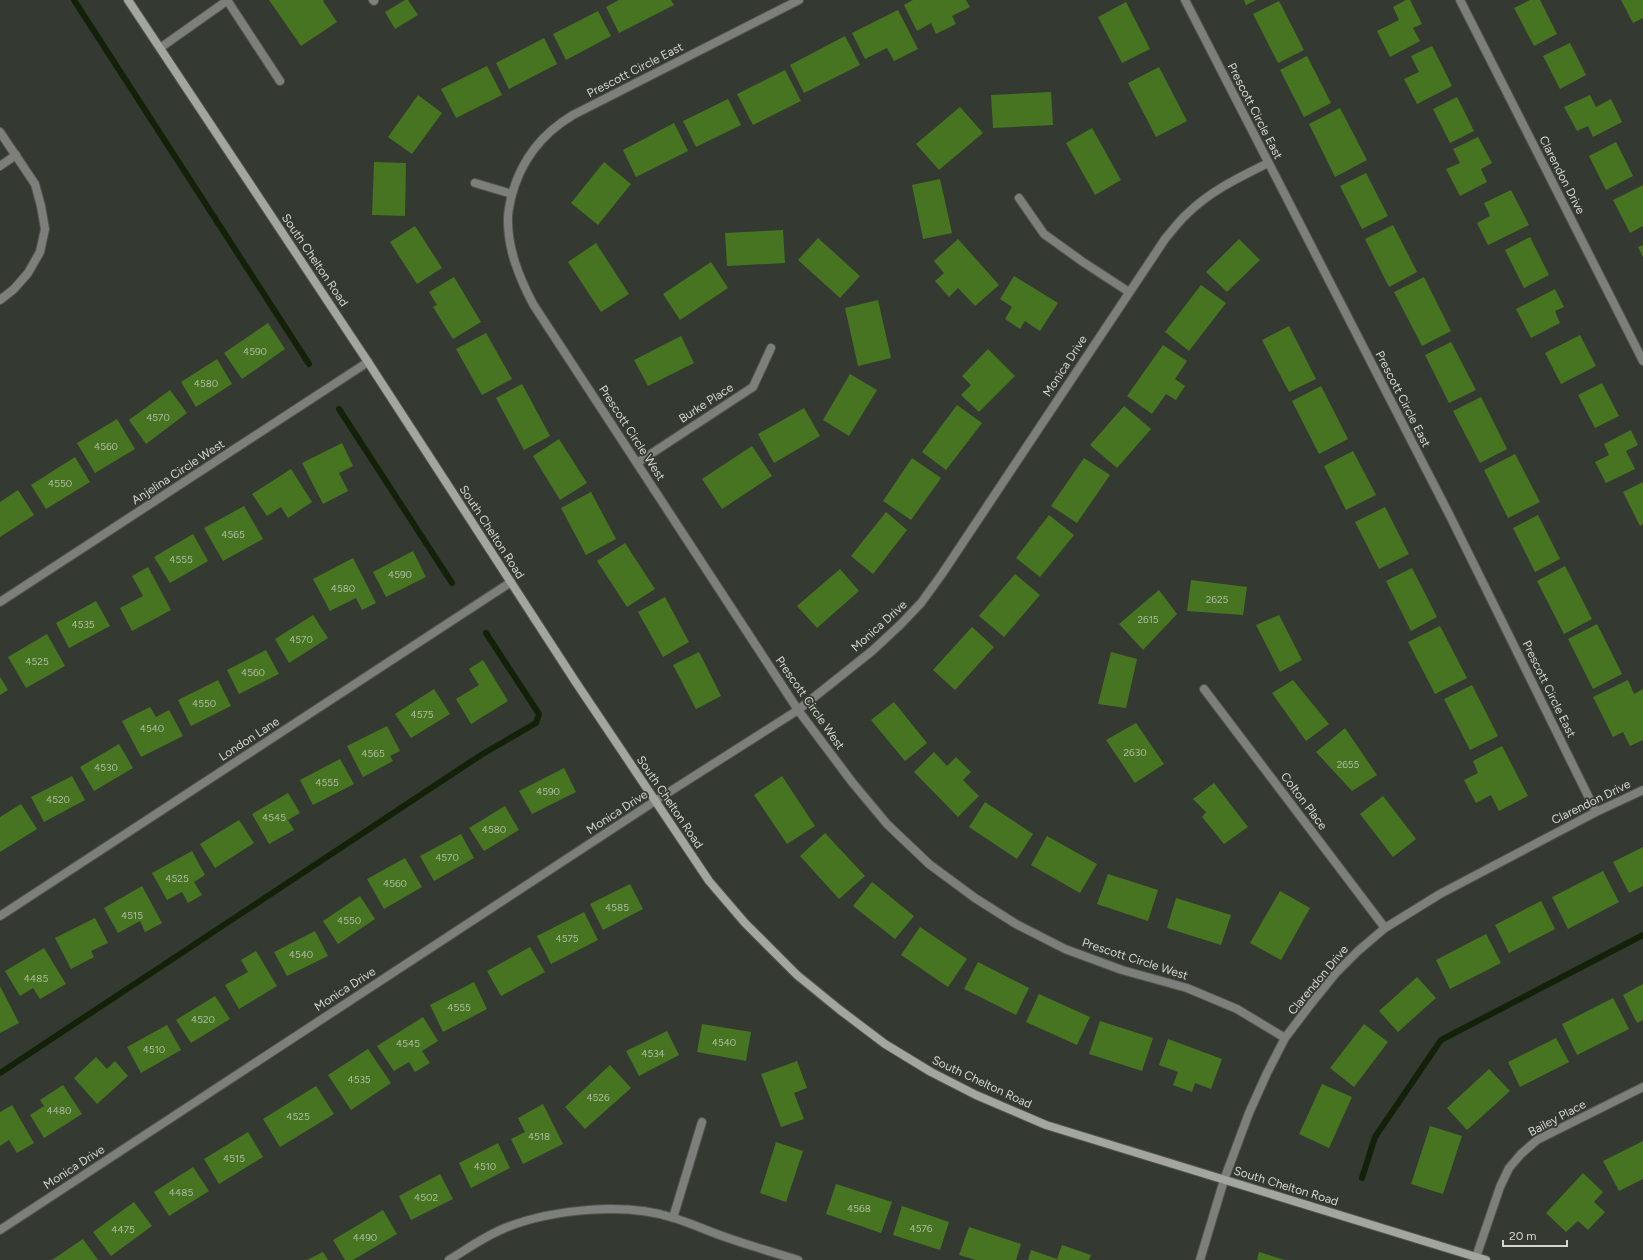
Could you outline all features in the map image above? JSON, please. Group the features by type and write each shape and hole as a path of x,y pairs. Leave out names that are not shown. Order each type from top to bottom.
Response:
{"main road":[{"name":"South Chelton Road","path":"128,0 709,881 745,923 797,975 840,1010 886,1044 931,1072 976,1095 1046,1124 1475,1258 1486,1260"}],"street":[{"path":"160,48 227,0 280,81"},
{"name":"Prescott Circle East","path":"512,194 519,172 530,153 557,124 800,0"},
{"name":"Prescott Circle East","path":"1185,0 1450,516 1596,812"},
{"name":"Clarendon Drive","path":"1460,0 1643,361"},
{"path":"0,132 35,184 41,206 44,229 40,252 28,273 14,289 0,300"},
{"path":"0,166 16,155"},
{"name":"Monica Drive","path":"0,1230 655,801 798,710 872,651 922,603 1165,239 1188,213 1209,196 1231,181 1268,162"},
{"path":"475,183 512,194"},
{"name":"Prescott Circle West","path":"512,194 508,215 509,240 521,281 533,304 798,710 852,782 887,824 929,864 975,898 1016,924 1065,949 1122,970 1187,988 1237,1008 1286,1038"},
{"path":"1018,198 1044,234 1129,292"},
{"name":"Burke Place","path":"637,463 753,387 771,348"},
{"name":"Anjelina Circle West","path":"0,602 368,362"},
{"name":"London Lane","path":"0,916 511,582"},
{"name":"Colton Place","path":"1204,689 1385,928"},
{"name":"Clarendon Drive","path":"1200,1260 1224,1180 1249,1113 1286,1038 1335,974 1358,951 1385,928 1440,894 1596,812 1643,790"},
{"name":"Bailey Place","path":"1475,1258 1500,1187 1509,1168 1521,1154 1537,1140 1643,1087"},
{"path":"674,1218 702,1122"},
{"path":"449,1260 467,1248 504,1229 539,1217 574,1211 610,1210 640,1211 674,1218 728,1239 798,1260"}],"building":[{"path":"269,0 324,0 323,1 337,22 301,46"},
{"path":"405,0 408,0 418,15 395,29 385,12"},
{"path":"619,0 671,0 674,5 619,33 606,7"},
{"path":"913,0 966,0 970,7 952,16 956,24 936,34 931,23 917,31 904,5"},
{"path":"1244,0 1256,0 1246,5"},
{"path":"1406,0 1410,0 1422,24 1413,28 1420,41 1390,57 1377,31 1399,20 1393,7"},
{"path":"1530,0 1540,0 1557,34 1534,46 1514,8"},
{"path":"1621,0 1643,0 1643,18 1633,23"},
{"path":"1279,1 1304,50 1278,63 1253,14"},
{"path":"1126,2 1150,49 1122,63 1098,17"},
{"path":"898,10 918,49 894,61 887,48 865,59 852,33"},
{"path":"598,11 611,36 566,60 553,34"},
{"path":"845,36 860,65 804,93 790,65"},
{"path":"544,38 557,64 509,89 496,63"},
{"path":"1570,43 1586,75 1560,89 1543,56"},
{"path":"1432,46 1452,86 1417,104 1404,79 1419,72 1411,56"},
{"path":"1307,56 1331,103 1304,117 1280,70"},
{"path":"487,66 502,95 456,118 441,89"},
{"path":"1159,67 1187,121 1156,137 1128,83"},
{"path":"785,70 801,101 753,125 737,94"},
{"path":"1051,92 1053,125 993,128 991,95"},
{"path":"418,95 442,113 412,154 388,137"},
{"path":"1590,95 1596,107 1611,99 1622,122 1593,137 1588,126 1577,131 1564,107"},
{"path":"1457,97 1474,131 1450,143 1433,109"},
{"path":"728,99 741,125 696,147 683,121"},
{"path":"960,107 983,133 939,170 916,144"},
{"path":"1340,108 1367,160 1335,177 1309,124"},
{"path":"674,123 688,151 636,177 623,150"},
{"path":"1092,128 1121,180 1095,195 1066,143"},
{"path":"1478,137 1492,163 1481,169 1487,182 1460,196 1446,169 1460,163 1453,149"},
{"path":"1616,142 1633,176 1606,190 1589,156"},
{"path":"374,162 406,163 405,216 372,215"},
{"path":"604,162 631,184 598,225 571,203"},
{"path":"1366,173 1388,216 1362,229 1340,186"},
{"path":"940,179 952,233 923,239 912,185"},
{"path":"1643,185 1643,226 1630,233 1613,200"},
{"path":"1511,190 1529,225 1488,245 1477,223 1490,216 1484,203"},
{"path":"1393,225 1417,272 1389,287 1365,239"},
{"path":"415,226 442,268 417,284 390,242"},
{"path":"783,230 785,263 727,266 725,233"},
{"path":"1530,237 1549,275 1524,288 1505,250"},
{"path":"818,238 860,276 840,298 798,260"},
{"path":"958,239 999,285 975,306 958,288 949,297 935,281 944,273 934,261"},
{"path":"1239,239 1260,260 1227,292 1206,272"},
{"path":"596,243 629,294 601,312 568,262"},
{"path":"1643,245 1643,257 1638,247"},
{"path":"711,262 728,288 680,320 663,294"},
{"path":"1014,276 1058,303 1040,331 1025,321 1020,329 1005,319 1012,307 1000,299"},
{"path":"454,277 481,322 453,339 433,307 437,305 429,292"},
{"path":"1424,277 1451,331 1422,346 1394,292"},
{"path":"1201,285 1226,303 1189,351 1165,332"},
{"path":"1555,289 1564,307 1555,311 1560,323 1531,338 1516,309"},
{"path":"878,300 891,358 858,366 845,308"},
{"path":"268,323 285,349 242,379 224,353"},
{"path":"1289,326 1316,379 1289,392 1262,340"},
{"path":"486,333 512,379 482,395 456,349"},
{"path":"1580,335 1596,366 1561,384 1545,353"},
{"path":"681,336 694,363 648,386 634,360"},
{"path":"1451,342 1476,390 1449,403 1425,355"},
{"path":"1163,345 1187,361 1175,379 1185,386 1176,400 1166,394 1152,414 1127,396"},
{"path":"988,349 1015,376 979,412 961,395 971,385 962,376"},
{"path":"217,359 232,384 196,407 181,382"},
{"path":"850,374 877,390 849,436 823,420"},
{"path":"1602,383 1619,416 1595,428 1578,395"},
{"path":"522,384 550,436 524,450 496,398"},
{"path":"1321,386 1348,439 1319,454 1292,401"},
{"path":"170,390 187,413 146,444 129,420"},
{"path":"1481,397 1507,449 1480,463 1453,411"},
{"path":"957,405 982,423 946,470 922,452"},
{"path":"1124,406 1151,429 1117,468 1090,445"},
{"path":"804,408 820,436 774,463 758,434"},
{"path":"117,419 135,449 95,473 77,443"},
{"path":"1631,430 1638,445 1626,451 1635,469 1606,483 1595,462 1609,455 1604,444"},
{"path":"559,439 587,483 560,500 533,456"},
{"path":"342,443 353,466 339,473 348,491 323,504 302,463"},
{"path":"752,446 772,476 722,509 702,479"},
{"path":"1353,451 1376,495 1346,510 1324,466"},
{"path":"1515,454 1540,502 1508,518 1484,470"},
{"path":"75,457 90,482 46,509 31,485"},
{"path":"912,458 941,478 911,520 883,501"},
{"path":"1084,458 1110,475 1077,523 1051,506"},
{"path":"291,469 312,502 288,518 281,507 267,516 252,494"},
{"path":"1643,482 1643,524 1640,526 1623,492"},
{"path":"18,490 34,515 0,537 0,502"},
{"path":"591,492 616,539 586,555 561,508"},
{"path":"244,506 263,539 223,561 204,528"},
{"path":"1385,507 1409,554 1379,569 1355,522"},
{"path":"886,512 907,530 873,574 851,556"},
{"path":"1049,515 1074,535 1040,577 1016,558"},
{"path":"1538,515 1560,559 1535,572 1513,528"},
{"path":"193,534 208,561 170,583 154,557"},
{"path":"625,543 655,589 627,607 597,561"},
{"path":"413,551 426,577 386,597 373,572"},
{"path":"353,558 376,603 362,610 356,598 330,611 313,579"},
{"path":"1565,566 1592,619 1564,634 1537,581"},
{"path":"148,567 171,610 132,631 120,608 143,596 132,576"},
{"path":"1412,568 1437,617 1411,631 1386,581"},
{"path":"840,569 859,591 817,628 797,606"},
{"path":"1015,574 1040,595 1004,637 979,616"},
{"path":"1191,580 1247,587 1243,615 1187,611"},
{"path":"1159,590 1177,614 1143,650 1119,624"},
{"path":"665,597 689,642 663,657 638,612"},
{"path":"96,601 110,626 69,648 56,623"},
{"path":"313,615 328,638 289,663 275,639"},
{"path":"1279,615 1302,660 1280,672 1256,625"},
{"path":"1597,624 1622,674 1593,689 1568,639"},
{"path":"1440,626 1467,678 1435,694 1408,642"},
{"path":"972,627 994,647 955,690 933,670"},
{"path":"47,634 65,666 26,688 8,657"},
{"path":"266,650 279,674 239,694 227,670"},
{"path":"699,652 721,696 696,709 673,665"},
{"path":"1111,652 1137,659 1126,708 1098,704"},
{"path":"483,660 508,701 471,724 456,699 479,685 469,669"},
{"path":"0,677 8,690 0,695"},
{"path":"218,680 231,706 191,726 178,700"},
{"path":"1293,680 1329,724 1306,741 1272,693"},
{"path":"1628,680 1634,694 1643,689 1643,740 1630,746 1623,732 1613,737 1593,697"},
{"path":"1472,685 1498,736 1470,750 1444,699"},
{"path":"434,689 450,714 411,738 395,714"},
{"path":"894,702 927,743 905,761 871,720"},
{"path":"150,707 156,717 169,710 183,736 141,757 122,721"},
{"path":"1136,723 1164,764 1135,783 1106,740"},
{"path":"387,726 400,751 390,756 393,761 363,777 347,746"},
{"path":"1345,728 1377,775 1352,791 1316,752"},
{"path":"119,744 133,768 94,791 80,767"},
{"path":"1502,746 1528,796 1499,811 1491,795 1476,803 1464,780 1478,773 1473,761"},
{"path":"934,752 947,766 956,757 971,772 963,780 979,796 958,817 914,772"},
{"path":"340,759 354,784 313,805 300,780"},
{"path":"564,768 576,792 532,814 519,791"},
{"path":"72,776 85,800 44,822 31,797"},
{"path":"782,776 815,826 787,844 754,795"},
{"path":"1214,783 1248,827 1224,844 1202,817 1206,812 1193,799"},
{"path":"288,793 300,813 288,820 294,830 269,844 252,814"},
{"path":"1383,796 1416,839 1393,857 1360,814"},
{"path":"985,802 1033,834 1017,859 969,827"},
{"path":"21,804 37,829 0,852 0,817"},
{"path":"505,806 519,830 484,851 469,828"},
{"path":"239,820 254,843 215,868 200,844"},
{"path":"825,833 865,876 839,899 800,856"},
{"path":"461,834 474,858 434,881 420,856"},
{"path":"1047,836 1097,864 1080,893 1031,865"},
{"path":"1643,847 1643,886 1629,893 1613,862"},
{"path":"192,851 205,875 194,882 202,895 188,903 182,892 167,900 152,873"},
{"path":"405,858 422,887 384,909 367,879"},
{"path":"1603,871 1619,902 1568,929 1552,897"},
{"path":"1108,874 1158,890 1148,921 1097,904"},
{"path":"872,882 914,916 895,939 853,906"},
{"path":"630,884 643,909 603,930 590,904"},
{"path":"142,886 162,923 145,932 140,921 118,933 104,908"},
{"path":"1280,891 1310,908 1281,960 1250,943"},
{"path":"360,896 375,919 338,944 323,921"},
{"path":"1176,898 1231,915 1221,945 1167,928"},
{"path":"1541,901 1555,929 1509,953 1495,925"},
{"path":"584,912 598,940 551,964 537,936"},
{"path":"95,918 108,943 91,951 94,957 71,969 55,938"},
{"path":"920,927 967,959 948,987 901,955"},
{"path":"315,931 328,956 287,976 274,952"},
{"path":"1486,934 1501,963 1450,989 1436,960"},
{"path":"530,947 545,972 501,996 487,971"},
{"path":"44,948 66,984 40,999 33,988 20,996 5,971"},
{"path":"256,951 277,986 239,1009 225,985 248,972 241,960"},
{"path":"978,962 1029,988 1016,1015 964,989"},
{"path":"1417,977 1436,998 1398,1032 1379,1011"},
{"path":"474,982 487,1009 443,1032 430,1005"},
{"path":"1643,984 1643,1020 1637,1023 1623,995"},
{"path":"0,986 19,1023 0,1033"},
{"path":"1039,994 1090,1017 1077,1045 1026,1022"},
{"path":"215,996 230,1019 191,1043 176,1020"},
{"path":"1613,998 1629,1029 1577,1055 1562,1024"},
{"path":"423,1017 438,1041 422,1051 430,1063 415,1072 409,1062 394,1071 377,1046"},
{"path":"1100,1021 1153,1038 1142,1071 1089,1054"},
{"path":"702,1024 751,1032 746,1061 697,1052"},
{"path":"1364,1024 1388,1042 1354,1087 1330,1068"},
{"path":"167,1025 181,1050 141,1073 127,1047"},
{"path":"667,1031 679,1055 639,1076 626,1051"},
{"path":"1556,1038 1569,1062 1520,1087 1508,1062"},
{"path":"1168,1039 1222,1059 1211,1089 1195,1083 1192,1092 1173,1085 1178,1072 1159,1065"},
{"path":"368,1049 391,1083 351,1110 328,1075"},
{"path":"96,1057 107,1069 115,1061 128,1076 97,1104 74,1078"},
{"path":"797,1061 807,1088 794,1093 804,1119 781,1127 761,1074"},
{"path":"610,1065 631,1088 585,1129 565,1107"},
{"path":"1489,1069 1510,1091 1467,1130 1447,1108"},
{"path":"1322,1084 1352,1097 1329,1148 1299,1134"},
{"path":"63,1085 82,1114 44,1138 30,1115 44,1106 40,1100"},
{"path":"316,1086 334,1114 280,1147 263,1119"},
{"path":"543,1104 563,1144 523,1164 511,1139 525,1132 518,1118"},
{"path":"12,1105 34,1143 17,1153 9,1140 0,1146 0,1112"},
{"path":"1430,1126 1462,1136 1443,1194 1411,1184"},
{"path":"248,1132 263,1157 219,1184 204,1159"},
{"path":"1643,1141 1643,1179 1619,1191 1603,1161"},
{"path":"776,1142 803,1151 786,1202 760,1193"},
{"path":"498,1143 510,1168 471,1188 459,1163"},
{"path":"193,1167 209,1191 169,1216 154,1192"},
{"path":"1583,1173 1603,1192 1594,1202 1605,1212 1588,1230 1578,1221 1566,1232 1546,1213"},
{"path":"440,1174 453,1199 411,1220 399,1196"},
{"path":"836,1184 892,1202 881,1233 826,1214"},
{"path":"134,1202 152,1226 111,1256 93,1232"},
{"path":"902,1206 949,1222 940,1250 893,1235"},
{"path":"383,1210 397,1234 353,1260 345,1260 333,1240"},
{"path":"969,1227 1021,1244 1016,1260 976,1260 959,1255"},
{"path":"83,1239 98,1260 52,1260"},
{"path":"1062,1245 1091,1255 1089,1260 1028,1260 1031,1250 1057,1259"},
{"path":"323,1252 328,1260 307,1260"},
{"path":"1259,1252 1285,1260 1257,1260"}],"waterway":[{"path":"74,0 309,364"},
{"path":"339,409 452,583"},
{"path":"0,1073 481,755 536,723 539,714 486,633"},
{"path":"1362,1178 1375,1137 1441,1040 1643,935"}]}
